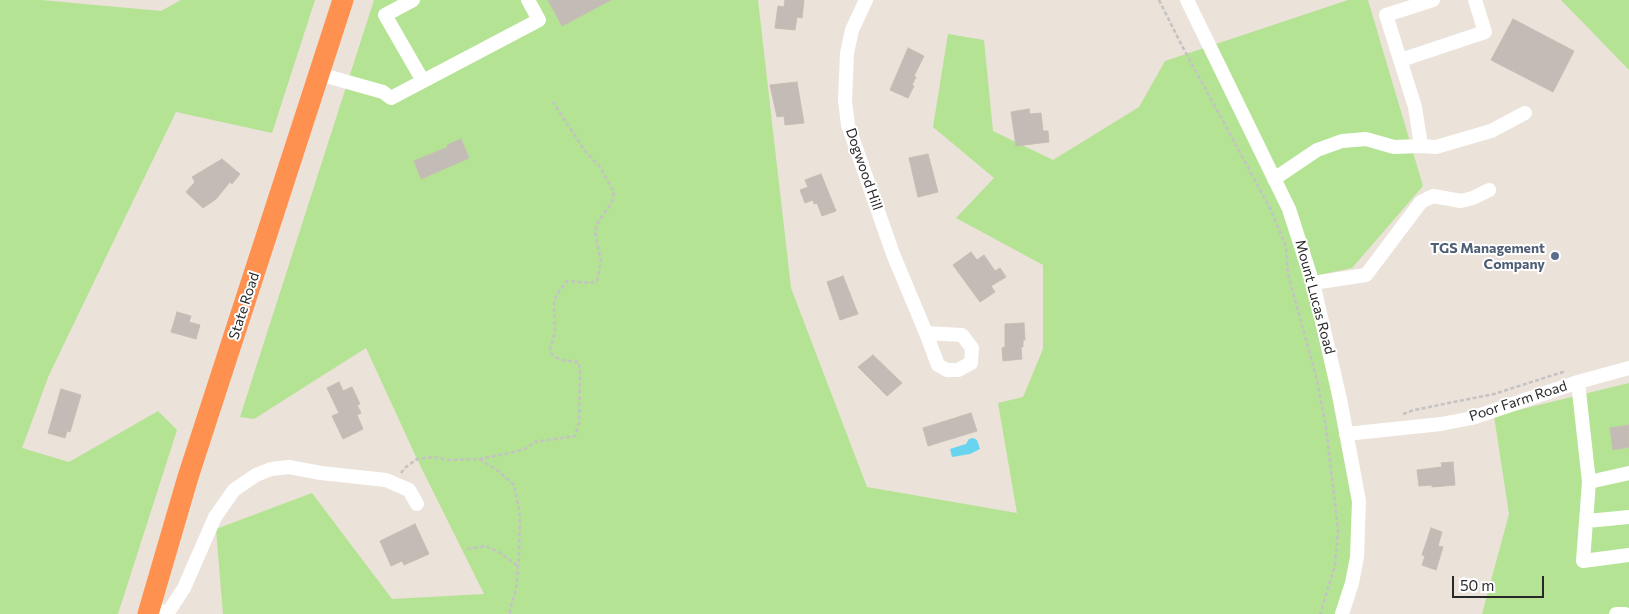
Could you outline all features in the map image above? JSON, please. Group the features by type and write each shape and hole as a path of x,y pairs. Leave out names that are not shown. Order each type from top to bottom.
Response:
{"highway":[{"name":"State Road","path":"148,613 188,477 343,0"}],"street":[{"path":"413,0 385,15 423,81"},
{"path":"319,74 383,92 391,98 539,20 528,0"},
{"name":"Dogwood Hill","path":"866,0 852,30 846,54 844,93 848,125 893,254 926,333"},
{"name":"Mount Lucas Road","path":"1188,0 1295,225 1314,283 1359,502 1360,532 1352,582 1342,614"},
{"path":"1421,146 1416,107 1386,15 1433,0"},
{"path":"1401,60 1485,32 1476,0"},
{"path":"1274,179 1317,150 1342,141 1366,139 1394,147 1436,147 1491,131 1525,112"},
{"path":"1314,283 1366,275 1421,202 1433,196 1461,201 1473,198 1488,190"},
{"name":"Poor Farm Road","path":"1346,434 1441,424 1472,418 1578,382 1629,368"},
{"path":"1578,382 1589,482 1584,561 1629,555"},
{"path":"148,613 169,611 184,588 215,517 234,490 256,475 271,469 289,467 321,473 386,480 409,490 417,504"},
{"path":"1589,482 1629,473"},
{"path":"1587,521 1629,516"},
{"path":"1616,614 1625,614"}],"path":[{"path":"1159,0 1270,208 1286,247 1288,274 1316,380 1326,428 1338,530 1335,565 1320,614"},
{"path":"386,480 401,474 406,467 417,459 434,457 448,460 480,459 510,454 527,448 534,442 575,436 579,423 579,362 561,360 552,355 550,349 555,332 554,302 557,294 567,281 576,283 597,281 602,262 595,232 597,224 612,202 614,192 600,167 580,144 553,102"},
{"path":"1396,417 1414,410 1494,394 1568,371"},
{"path":"480,459 497,470 514,486 520,515 515,595 509,614"},
{"path":"467,549 486,546 499,552 518,566"}],"green space":[{"path":"0,0 41,0 161,11 181,0 315,0 272,133 176,112 49,375 22,448 69,462 158,411 177,430 118,614 0,614"},
{"path":"374,0 758,0 791,288 867,487 1017,513 998,403 1023,397 1043,349 1043,265 956,218 994,178 933,127 948,34 984,40 993,131 1053,160 1139,107 1165,61 1348,0 1368,0 1423,186 1352,268 1309,277 1358,533 1340,614 223,614 216,529 312,493 392,599 484,594 417,459 366,348 254,419 240,417"},
{"path":"1561,0 1629,0 1629,70"},
{"path":"1629,383 1629,614 1482,614 1509,514 1494,416"}],"water":[{"path":"969,439 977,440 980,449 970,454 952,457 950,449 966,444"}],"building":[{"path":"548,0 611,0 562,26"},
{"path":"785,0 804,0 802,18 797,17 795,30 775,28 778,6 784,7"},
{"path":"1513,19 1574,51 1553,92 1491,60"},
{"path":"908,48 924,56 914,76 916,77 912,85 914,86 908,98 890,90"},
{"path":"797,82 804,123 785,125 784,116 777,117 770,85"},
{"path":"1029,109 1030,114 1041,113 1043,131 1048,131 1049,142 1016,146 1011,112"},
{"path":"461,139 469,158 421,179 414,161 448,147 447,145"},
{"path":"928,154 938,192 918,197 909,158"},
{"path":"222,159 240,174 232,184 230,182 216,199 203,208 186,192 195,182 192,177"},
{"path":"821,174 836,211 822,216 817,203 814,204 813,200 805,203 800,190 808,187 805,180"},
{"path":"971,252 977,260 984,255 995,271 1000,268 1006,277 991,286 995,292 980,302 953,265"},
{"path":"843,276 858,314 840,320 827,282"},
{"path":"177,312 191,316 189,322 200,325 196,339 171,332"},
{"path":"1024,323 1025,340 1023,340 1023,347 1021,347 1022,359 1003,361 1002,348 1005,347 1005,324"},
{"path":"873,355 902,383 887,396 858,367"},
{"path":"339,382 343,391 352,387 360,404 357,405 361,413 357,415 363,429 343,439 332,416 339,413 327,388"},
{"path":"61,389 81,395 70,432 67,431 65,438 48,433"},
{"path":"971,413 977,431 928,446 923,428"},
{"path":"1629,425 1629,447 1613,450 1610,428"},
{"path":"1453,462 1455,485 1419,486 1417,470 1442,467 1441,463"},
{"path":"415,524 429,554 404,565 402,561 391,566 380,541"},
{"path":"1431,528 1442,532 1438,546 1443,547 1436,570 1422,565 1425,556 1422,555"}],"place":[{"name":"TGS Management Company","path":"1555,256"}]}
